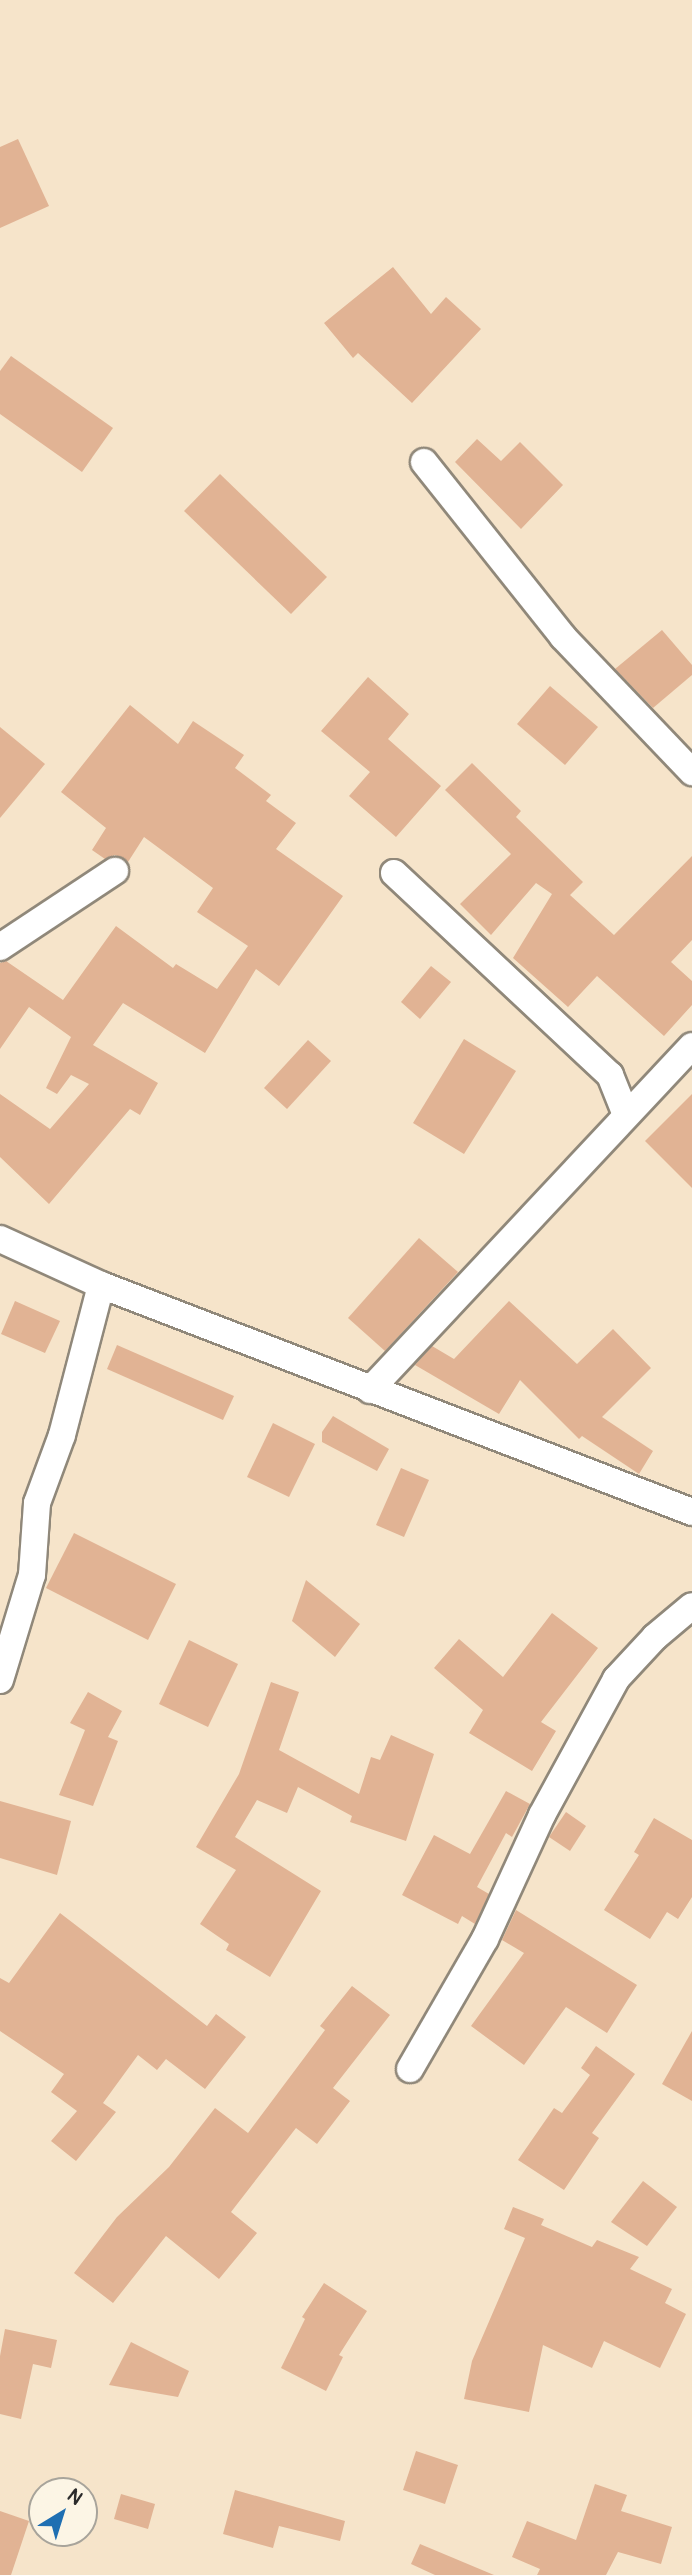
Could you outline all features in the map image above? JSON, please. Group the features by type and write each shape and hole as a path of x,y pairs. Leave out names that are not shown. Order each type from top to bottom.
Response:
{"street":[{"path":"424,463 564,637 692,772"},
{"path":"0,947 115,871"},
{"path":"394,873 610,1075 626,1115"},
{"path":"370,1391 692,1046"},
{"path":"0,1239 101,1285 692,1513"},
{"path":"0,1680 32,1575 37,1503 62,1435 101,1285"},
{"path":"410,2069 485,1939 542,1815 616,1679 654,1637 692,1606"}],"building":[{"path":"18,139 49,206 0,228 0,147"},
{"path":"393,267 431,314 446,297 481,329 412,403 358,353 353,358 324,323"},
{"path":"11,356 113,428 82,472 0,414 0,371"},
{"path":"477,439 501,461 520,442 563,485 521,529 455,462"},
{"path":"220,474 327,577 291,614 184,511"},
{"path":"662,630 692,665 692,675 653,708 615,669"},
{"path":"368,677 409,714 388,739 441,786 396,837 349,796 370,772 321,731"},
{"path":"550,686 598,727 565,765 517,724"},
{"path":"130,705 178,744 193,721 244,755 235,768 271,795 266,801 296,823 276,849 343,896 279,986 256,969 205,1053 123,1003 93,1045 158,1083 140,1115 130,1109 49,1204 0,1157 0,1094 50,1129 89,1084 71,1075 57,1094 46,1088 71,1037 29,1007 0,1049 0,963 6,961 63,1000 116,926 173,968 176,964 217,989 248,946 197,912 213,888 144,837 128,862 115,855 105,859 92,850 106,828 61,792"},
{"path":"0,727 45,764 0,818"},
{"path":"472,763 521,811 516,817 583,882 570,895 614,935 692,856 692,940 671,962 692,981 692,1005 664,1036 597,976 568,1007 513,958 552,894 536,883 491,935 460,904 511,854 445,790"},
{"path":"431,966 451,982 420,1019 401,1002"},
{"path":"464,1039 516,1071 464,1154 413,1123"},
{"path":"308,1040 331,1061 287,1109 264,1088"},
{"path":"692,1094 692,1188 645,1141"},
{"path":"419,1238 458,1272 385,1351 348,1318"},
{"path":"15,1301 60,1321 45,1353 1,1334"},
{"path":"509,1301 577,1364 613,1329 651,1368 602,1417 653,1451 639,1474 582,1436 579,1439 520,1380 499,1414 415,1365 432,1346 454,1359"},
{"path":"117,1345 234,1396 223,1420 107,1369"},
{"path":"333,1416 389,1449 377,1471 322,1442 322,1432"},
{"path":"273,1423 315,1444 289,1497 247,1477"},
{"path":"401,1468 429,1480 404,1537 376,1525"},
{"path":"74,1533 176,1584 148,1640 46,1588"},
{"path":"306,1580 360,1624 335,1657 292,1621"},
{"path":"552,1613 598,1648 541,1722 556,1731 532,1771 469,1733 483,1710 434,1668 459,1639 503,1677"},
{"path":"189,1640 238,1664 208,1727 159,1704"},
{"path":"271,1682 299,1692 279,1750 359,1794 371,1757 380,1760 391,1735 434,1754 406,1841 350,1822 352,1816 298,1787 287,1813 257,1800 235,1837 321,1891 270,1977 226,1950 229,1944 200,1924 236,1870 196,1847 239,1774"},
{"path":"88,1692 122,1711 108,1737 118,1741 93,1806 59,1795 85,1730 70,1723"},
{"path":"506,1791 530,1804 512,1837 506,1833 477,1887 489,1894 475,1924 462,1916 458,1924 402,1895 434,1835 470,1854"},
{"path":"0,1801 71,1821 57,1875 0,1858"},
{"path":"566,1812 586,1826 570,1851 549,1837"},
{"path":"654,1818 692,1840 692,1897 678,1919 667,1912 650,1939 604,1910 639,1855 634,1852"},
{"path":"516,1910 637,1985 607,2033 566,2007 524,2065 471,2026 524,1953 502,1940"},
{"path":"60,1913 207,2026 216,2014 246,2037 205,2089 166,2059 157,2070 138,2055 103,2103 116,2112 76,2161 51,2141 77,2111 51,2092 64,2074 0,2031 0,1978 9,1983"},
{"path":"352,1986 390,2015 333,2088 350,2101 317,2144 296,2128 231,2212 257,2233 219,2279 166,2236 113,2303 74,2273 117,2217 169,2167 215,2108 248,2133 325,2030 320,2026"},
{"path":"692,2031 692,2101 662,2084"},
{"path":"596,2046 635,2074 592,2133 599,2138 564,2190 518,2160 554,2108 562,2113 590,2075 581,2068"},
{"path":"643,2181 677,2207 647,2246 611,2222"},
{"path":"513,2207 544,2219 541,2225 592,2247 597,2240 639,2257 630,2269 672,2289 665,2303 686,2314 660,2368 604,2341 592,2368 543,2345 529,2412 464,2399 472,2361 525,2238 504,2229"},
{"path":"324,2283 367,2311 339,2355 343,2357 326,2391 281,2368 305,2319 302,2317"},
{"path":"5,2329 57,2340 51,2368 33,2364 21,2419 0,2414 0,2356"},
{"path":"131,2342 189,2371 178,2397 109,2385"},
{"path":"416,2451 458,2465 445,2504 403,2490"},
{"path":"595,2484 627,2495 621,2511 672,2527 661,2564 618,2552 606,2575 537,2575 540,2569 512,2557 527,2521 576,2540"},
{"path":"235,2490 345,2521 340,2541 279,2526 273,2548 223,2534"},
{"path":"121,2494 155,2504 148,2529 114,2519"},
{"path":"0,2511 28,2521 28,2524 11,2575 0,2575"},
{"path":"420,2544 494,2575 435,2575 411,2564"}]}
